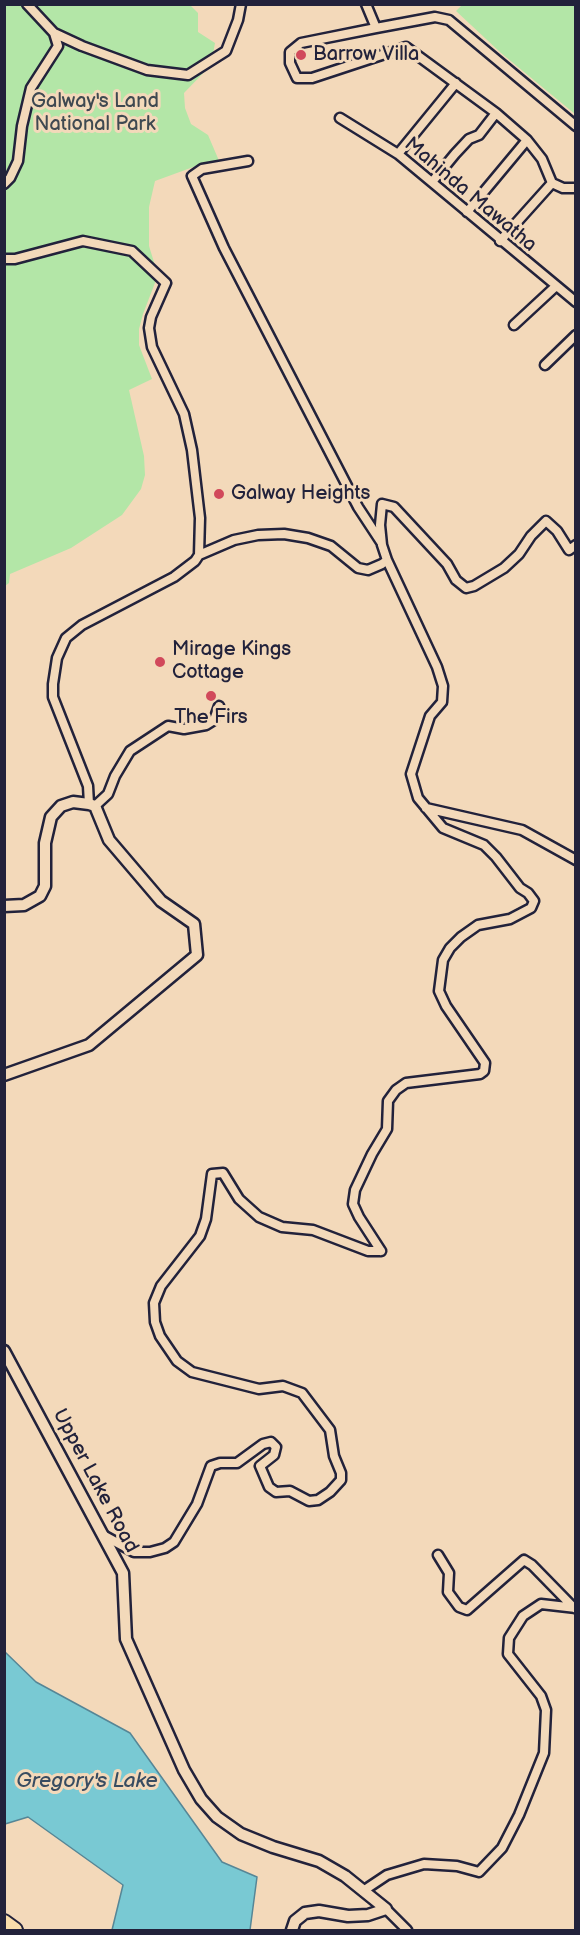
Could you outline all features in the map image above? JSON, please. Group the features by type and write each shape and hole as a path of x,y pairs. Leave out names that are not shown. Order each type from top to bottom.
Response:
{"highway":[{"path":"4,1922 15,1930"}],"street":[{"path":"27,4 54,33 82,46 147,70 188,75 226,51 238,20 240,4"},
{"path":"366,4 376,28"},
{"path":"576,126 449,20 435,17 301,43 290,52 290,63 297,78 312,78 406,47 496,113 527,140 542,159 552,183 563,188 576,189"},
{"path":"4,184 10,178 18,161 22,126 31,88 58,46 54,33"},
{"path":"398,154 456,83"},
{"path":"432,182 454,154 469,139 479,135 496,113"},
{"name":"Mahinda Mawatha","path":"340,118 398,154 555,287 576,302"},
{"path":"467,212 527,140"},
{"path":"248,161 202,169 192,176 224,248 358,507 382,545"},
{"path":"500,241 552,183"},
{"path":"4,259 15,259 83,241 132,251 166,283 151,317 149,328 152,347 184,414 192,450 200,518 199,555 195,561 174,577 82,625 66,638 57,658 53,684 53,697 88,786 92,805 109,840 161,902 194,924 197,955 89,1045 4,1075"},
{"path":"514,326 555,287"},
{"path":"545,365 576,335"},
{"path":"103,1535 134,1552 150,1552 165,1548 174,1542 197,1504 211,1466 220,1462 237,1463 263,1444 271,1442 276,1447 274,1455 260,1466 269,1487 276,1492 290,1491 309,1501 318,1500 330,1492 341,1480 330,1430 302,1393 283,1386 259,1389 192,1372 177,1361 160,1336 155,1322 154,1303 161,1286 200,1236 206,1219 212,1174 223,1173 239,1198 259,1217 274,1224 313,1230 368,1251 381,1251 358,1217 353,1204 355,1190 387,1129 388,1101 396,1090 406,1083 480,1074 484,1071 485,1063 446,1006 439,991 443,960 450,948 462,936 478,925 510,920 531,908 534,901 484,845 443,828 418,798 411,774 430,716 442,702 443,686 437,667 387,560 382,545 380,525 382,504 394,507 447,564 456,580 466,588 474,586 504,568 519,554 531,536 546,521 557,531 568,550 576,545"},
{"path":"199,555 242,538 284,534 308,538 331,546 358,568 368,570 387,560"},
{"path":"4,906 24,905 39,896 45,886 45,843 51,817 61,806 73,802 92,805 108,794 114,776 130,751 168,726 184,729 206,726 214,720 219,706"},
{"path":"426,808 522,830 576,860"},
{"name":"Upper Lake Road","path":"4,1351 123,1574 126,1639 184,1770 201,1799 217,1817 241,1834 273,1847 319,1861 345,1876 386,1909"},
{"path":"438,1554 449,1573 448,1592 459,1607 467,1610 524,1560 532,1565 575,1608"},
{"path":"363,1891 387,1875 424,1864 458,1866 479,1872 502,1848 519,1815 544,1753 545,1742 546,1710 541,1696 508,1654 509,1638 523,1616 541,1604 575,1608"},
{"path":"291,1930 295,1921 305,1913 319,1911 348,1916 368,1915 386,1909 407,1930"}],"green space":[{"name":"Galway's Land National Park","path":"4,5 190,5 198,13 198,32 215,43 211,65 184,93 185,108 191,124 208,135 220,163 196,166 155,181 149,207 149,246 158,275 139,329 139,345 152,379 129,390 144,456 145,475 141,489 122,515 71,548 10,574 9,583 5,586"},
{"path":"462,5 575,5 575,114 501,53 456,11"}],"water":[{"name":"Gregory's Lake","path":"4,1651 36,1682 130,1733 222,1862 257,1877 250,1930 112,1930 123,1885 28,1817 5,1824"}],"place":[{"name":"Barrow Villa","path":"301,55"},
{"name":"Galway Heights","path":"219,494"},
{"name":"Mirage Kings Cottage","path":"160,662"},
{"name":"The Firs","path":"211,696"}]}
